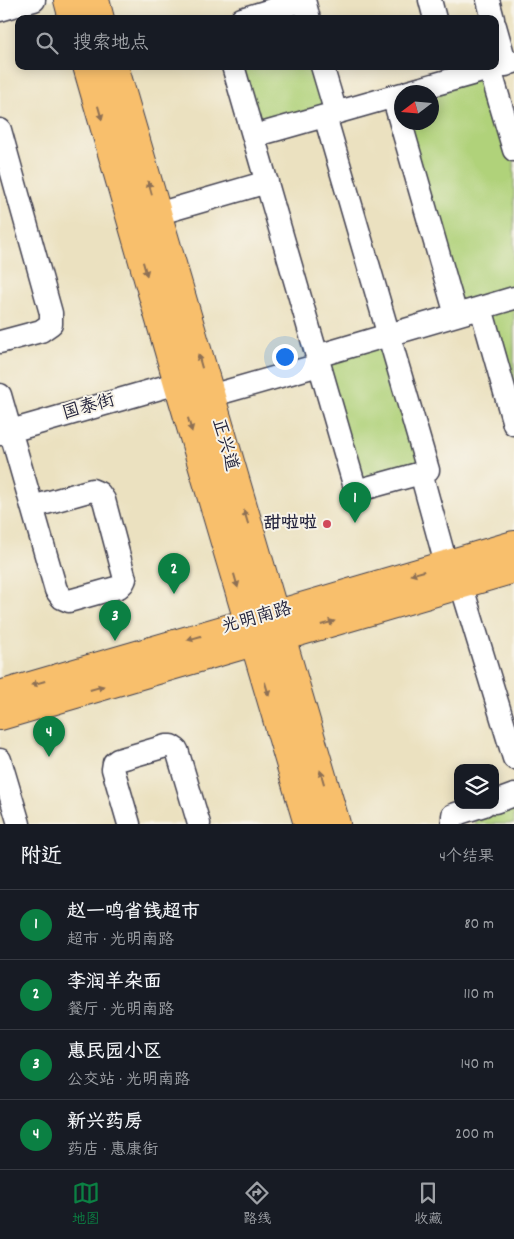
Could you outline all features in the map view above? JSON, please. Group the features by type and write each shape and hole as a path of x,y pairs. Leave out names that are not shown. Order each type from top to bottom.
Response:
{"main road":[{"path":"68,0 73,15"},
{"path":"95,0 99,15"},
{"name":"正兴道","path":"88,70 308,824"},
{"name":"正兴道","path":"115,70 336,824"},
{"name":"光明南路","path":"0,694 278,625 454,574 514,545"},
{"name":"光明南路","path":"454,574 514,569"},
{"name":"光明南路","path":"0,716 251,632"}],"street":[{"path":"0,10 34,0"},
{"path":"255,15 304,0 308,15"},
{"path":"430,0 434,15"},
{"path":"488,0 492,15"},
{"path":"499,43 504,65 514,150"},
{"path":"235,70 356,492 428,470 389,335 330,114 323,70"},
{"path":"422,85 451,73 471,70"},
{"path":"254,136 394,96"},
{"path":"0,130 51,313 51,324 42,331 0,342"},
{"path":"410,130 456,315"},
{"path":"158,214 267,182"},
{"path":"210,396 389,335 514,298"},
{"path":"481,308 514,424"},
{"name":"国泰街","path":"5,432 178,383"},
{"path":"0,395 5,432 32,507 56,590 62,598 69,601 119,587 123,583 125,579 104,500 99,493 92,490 32,507"},
{"path":"421,473 514,758"},
{"path":"129,824 113,769 114,763 118,760 166,746 171,746 177,750 199,824"},
{"path":"0,760 18,824"},
{"path":"499,801 514,796"},
{"path":"453,824 453,815 472,809"}],"green space":[{"path":"237,70 319,70 331,110 255,132"},
{"path":"490,72 514,158 514,294 458,311 406,130 439,130 439,90"},
{"path":"514,302 514,413 485,310"},
{"path":"387,340 424,468 358,488 321,359"},
{"path":"514,807 514,824 474,824 476,818"}],"place":[{"name":"赵一鸣省钱超市","path":"355,523"},
{"name":"甜啦啦","path":"327,524"},
{"name":"李润羊杂面","path":"174,594"},
{"name":"惠民园小区","path":"115,641"},
{"name":"新兴药房","path":"49,757"}]}
